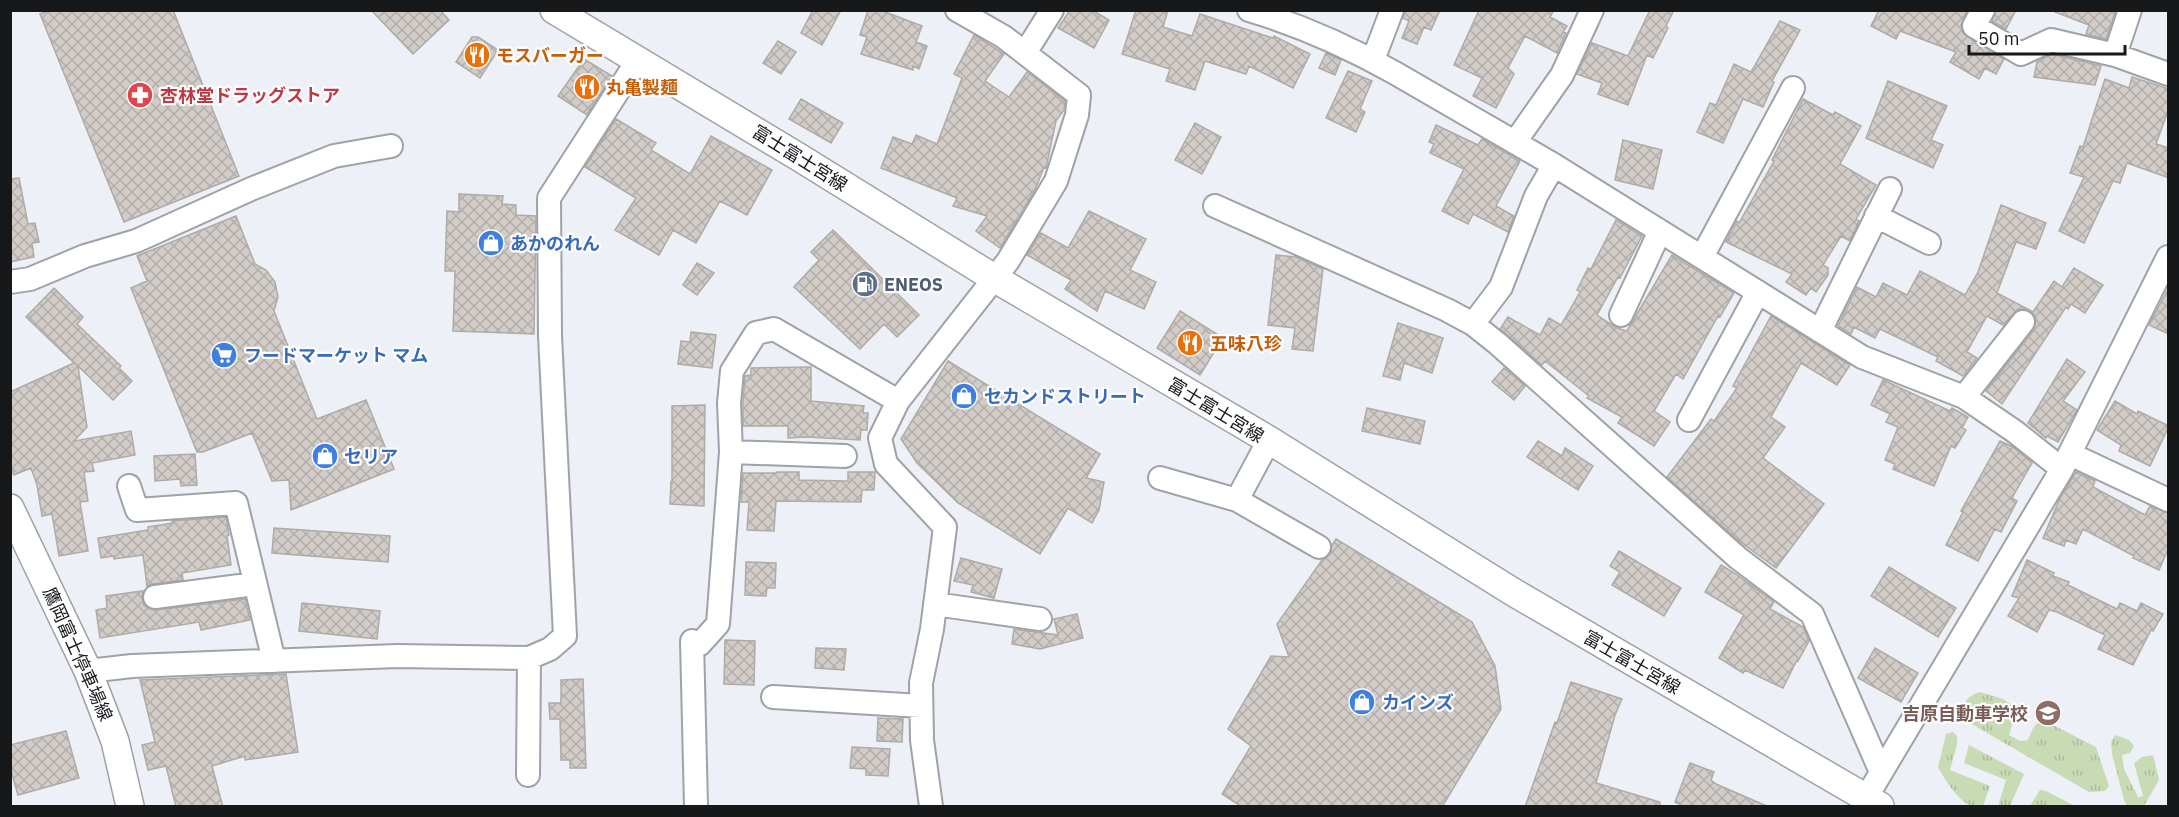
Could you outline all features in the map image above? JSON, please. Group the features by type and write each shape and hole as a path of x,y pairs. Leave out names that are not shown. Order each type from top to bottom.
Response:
{"main road":[{"name":"富士富士宮線","path":"554,10 994,278 1269,440 1513,592 1873,802"},
{"name":"鷹岡富士停車場線","path":"10,508 88,671 115,741 130,807"}],"street":[{"path":"931,807 922,740 921,683 932,629 945,527 886,464 880,438 898,401 1008,261 1056,181 1077,115 1079,95 1004,37 957,10"},
{"path":"1025,53 1053,10"},
{"path":"1249,10 1292,25 1373,60 1554,165 1862,357 1964,398 2066,462 2169,500"},
{"path":"1373,60 1392,10"},
{"path":"1515,142 1562,75 1592,10"},
{"path":"1983,10 1974,26 2021,54 2051,40 2115,55 2169,74"},
{"path":"2115,55 2130,10"},
{"path":"88,671 132,666 397,656 529,658 550,649 565,636 550,336 549,198 638,60"},
{"path":"1702,257 1793,88"},
{"path":"10,282 30,279 85,255 136,241 251,189 333,156 391,146"},
{"path":"1473,324 1501,286 1536,196 1554,165"},
{"path":"1820,331 1890,189"},
{"path":"1215,206 1447,310 1473,324 1498,344 1738,558 1812,614 1881,772"},
{"path":"1876,216 1929,243"},
{"path":"1621,315 1660,231"},
{"path":"1873,802 1881,772 2066,462 2169,257"},
{"path":"1689,420 1758,292"},
{"path":"1964,398 2023,321"},
{"path":"696,807 692,641 700,645 718,624 731,452 729,403 732,371 756,333 774,329 898,401"},
{"path":"1237,500 1269,440"},
{"path":"731,452 845,456"},
{"path":"1160,478 1237,500 1319,547"},
{"path":"129,486 137,510 236,504 274,660"},
{"path":"155,597 255,584"},
{"path":"935,604 1040,619"},
{"path":"528,775 529,658"},
{"path":"773,697 921,706"}],"green space":[{"path":"1980,692 2003,699 2015,707 2016,712 2009,735 2020,741 2028,740 2033,728 2041,719 2096,747 2109,786 2105,791 2089,792 1963,719 1966,702 1971,696"},
{"path":"1953,732 1957,736 1957,744 1950,770 1990,786 1983,806 1973,807 1962,800 1948,784 1938,767 1946,734"},
{"path":"2115,735 2129,740 2134,746 2130,753 2122,755 2124,769 2138,797 2143,796 2134,763 2142,757 2153,755 2159,780 2144,806 2127,806 2124,800 2112,754 2111,742"},
{"path":"1969,745 2024,774 2010,806 1998,806 2006,780 1964,763"},
{"path":"2040,790 2046,791 2075,806 2030,806"}],"building":[{"name":"杏林堂ドラッグストア","path":"50,10 173,10 239,176 124,222 40,14"},
{"path":"371,10 440,10 449,20 413,54"},
{"path":"813,10 841,10 822,45 801,33"},
{"path":"868,10 880,10 922,26 916,42 927,46 919,69 913,66 913,70 861,54 867,37 860,35"},
{"path":"1070,10 1092,10 1109,20 1094,48 1058,28"},
{"path":"1136,10 1168,10 1163,27 1192,36 1200,14 1273,38 1274,36 1310,54 1293,88 1249,66 1246,74 1205,61 1195,90 1166,81 1170,69 1122,54"},
{"path":"1405,10 1440,10 1431,30 1424,27 1417,44 1402,38 1409,21 1403,18"},
{"path":"1479,10 1554,10 1550,17 1567,26 1557,53 1525,36 1508,68 1514,74 1496,108 1473,96 1482,78 1454,65"},
{"path":"1650,10 1674,10 1653,58 1647,55 1628,105 1598,94 1602,83 1577,74 1592,43 1628,56"},
{"path":"1879,10 1967,10 1961,25 1963,33 2004,59 1996,74 1985,68 1979,79 1950,62 1956,52 1900,31 1896,39 1871,26"},
{"path":"1996,10 2016,10 2006,29 1992,21"},
{"path":"2055,10 2116,10 2106,39 2086,34 2089,25 2055,12"},
{"path":"1780,21 1800,30 1772,81 1774,82 1763,107 1743,99 1723,143 1697,132 1710,103 1716,105 1734,64 1751,72"},
{"path":"974,35 1004,54 985,81 1009,97 1027,72 1065,101 1064,110 1056,121 1046,168 1044,167 1036,188 1000,248 976,231 987,216 953,206 957,198 881,168 893,137 912,144 916,135 937,144 962,78 954,74"},
{"path":"472,37 478,37 498,50 480,78 456,62"},
{"path":"778,41 796,52 781,74 763,63"},
{"path":"1326,53 1341,60 1335,75 1319,68"},
{"path":"2052,54 2101,66 2095,85 2034,77 2037,62"},
{"path":"584,59 612,76 587,115 558,96"},
{"path":"1348,71 1372,81 1360,109 1365,112 1356,132 1326,118"},
{"path":"2132,77 2169,89 2169,108 2156,144 2169,148 2169,178 2127,163 2120,183 2113,181 2084,243 2059,231 2084,177 2070,173 2080,146 2083,147 2105,79 2129,88"},
{"path":"1888,81 1947,106 1931,140 1943,145 1933,168 1866,138"},
{"path":"801,99 843,123 831,143 789,119"},
{"path":"1803,99 1833,115 1835,112 1861,126 1840,164 1876,185 1856,219 1859,221 1850,241 1841,236 1823,265 1828,268 1828,275 1816,292 1811,288 1806,295 1786,282 1792,274 1726,242 1774,161 1772,160"},
{"path":"616,119 656,143 651,150 690,174 711,136 772,170 747,215 720,201 696,243 673,230 659,255 615,230 636,198 585,167"},
{"path":"1195,123 1221,137 1202,174 1175,160"},
{"path":"1436,125 1478,145 1482,139 1520,161 1496,206 1514,216 1508,232 1473,214 1468,224 1442,211 1464,169 1430,153 1434,144 1429,142"},
{"path":"1623,140 1662,150 1653,189 1615,180"},
{"path":"19,178 28,224 35,223 39,242 32,243 34,257 10,262 10,179"},
{"name":"あかのれん","path":"459,194 503,196 502,204 516,205 516,215 536,216 534,334 453,331 455,271 445,271 447,211 459,212"},
{"path":"2001,205 2046,223 2036,249 2016,242 1997,293 2033,312 2054,281 2062,287 2074,268 2103,285 2085,313 2071,304 2068,309 2066,307 2002,404 1986,391 2034,330 2036,318 2031,311 2017,310 2003,325 1987,316 1967,352 1977,358 1963,376 1936,361 1938,357 1880,329 1875,338 1854,327 1851,334 1838,326 1857,287 1876,297 1883,283 1907,295 1920,271 1965,295 1978,272"},
{"path":"1089,211 1146,239 1130,270 1156,282 1144,309 1105,291 1097,311 1065,289 1071,280 1027,255 1041,233 1068,248"},
{"name":"フードマーケット マム","path":"236,216 255,264 266,270 275,282 278,297 274,311 317,419 366,400 394,469 291,510 289,480 272,481 252,433 203,452 197,452 131,288 147,281 137,256"},
{"path":"1616,220 1642,236 1597,315 1615,327 1626,331 1628,329 1672,255 1734,293 1720,317 1718,316 1683,379 1676,374 1654,411 1670,422 1654,446 1618,423 1622,417 1587,398 1589,396 1545,361 1542,365 1500,329 1508,317 1540,335 1549,318 1561,325 1580,292 1577,290 1588,268 1591,269"},
{"path":"833,230 919,315 897,337 884,324 860,349 794,287 819,260 811,252"},
{"path":"1276,255 1296,257 1323,269 1313,351 1292,349 1295,328 1268,325"},
{"path":"697,263 714,273 697,295 683,285"},
{"path":"2169,287 2169,334 2149,325"},
{"path":"54,288 83,317 77,324 121,366 119,368 132,381 113,400 78,366 87,427 74,441 131,431 135,455 92,463 94,471 84,472 88,501 80,502 88,551 59,556 52,514 42,516 37,485 31,468 14,475 10,466 10,392 74,363 26,317"},
{"name":"五味八珍","path":"1180,311 1223,338 1200,375 1157,348"},
{"path":"1771,316 1850,365 1837,385 1801,363 1771,417 1785,427 1763,458 1824,504 1776,568 1739,541 1667,477 1711,419 1714,421 1737,388 1733,386"},
{"path":"1398,323 1443,338 1432,373 1404,363 1400,380 1383,376"},
{"path":"691,332 716,335 712,368 678,364 681,341 690,342"},
{"path":"2067,359 2085,372 2063,401 2077,410 2058,442 2047,436 2046,438 2028,423"},
{"path":"948,361 1100,454 1086,478 1104,482 1099,510 1092,523 1068,508 1040,554 958,503 917,463 901,439"},
{"path":"811,367 811,401 864,406 863,413 868,413 867,430 861,430 860,440 788,438 788,426 743,426 745,376 751,375 751,368"},
{"path":"1504,368 1525,386 1514,400 1492,382"},
{"path":"1883,380 1950,411 1952,408 1968,417 1962,428 1966,430 1955,448 1951,446 1934,486 1893,469 1895,464 1885,460 1898,427 1886,422 1890,414 1871,405"},
{"path":"2115,401 2137,414 2138,411 2169,426 2150,466 2119,451 2121,445 2097,430"},
{"path":"705,405 704,506 670,504 672,406"},
{"path":"1367,408 1425,421 1420,444 1362,431"},
{"path":"1538,441 1562,456 1565,448 1593,466 1578,490 1527,457"},
{"path":"2000,441 2013,447 2032,463 2012,498 2017,501 2001,532 1995,529 1978,561 1946,545 1963,512 1961,511"},
{"path":"195,454 197,485 181,486 180,479 155,481 154,456"},
{"path":"799,472 799,480 848,481 848,472 875,472 874,490 862,490 861,502 776,501 774,531 747,530 749,502 741,502 743,473"},
{"path":"2076,472 2095,481 2093,487 2145,515 2150,506 2169,513 2169,547 2159,570 2083,529 2076,544 2066,540 2064,546 2043,538 2060,498"},
{"path":"226,517 231,565 182,573 183,580 147,586 143,555 114,559 114,556 101,558 98,538 148,530 148,527 173,523 172,521"},
{"path":"274,528 390,536 388,562 272,553"},
{"path":"1336,539 1472,622 1495,666 1501,709 1442,807 1242,807 1222,794 1251,746 1228,729 1271,656 1289,657 1277,624 1322,560 1330,554"},
{"path":"1619,551 1681,588 1664,616 1612,585 1620,572 1610,566"},
{"path":"961,558 1002,569 994,598 971,592 973,585 954,581"},
{"path":"2027,560 2054,573 2053,576 2069,582 2068,585 2117,609 2120,603 2137,611 2141,603 2163,614 2153,631 2151,630 2133,665 2098,649 2105,635 2057,612 2049,610 2037,632 2008,616 2019,598 2012,596"},
{"path":"746,562 776,563 775,588 767,588 766,596 745,595"},
{"path":"1721,565 1774,602 1770,609 1803,627 1809,641 1783,688 1745,670 1743,673 1719,658 1744,615 1705,592"},
{"path":"1889,567 1956,608 1938,637 1871,596"},
{"path":"143,591 144,605 156,610 245,599 250,620 201,630 199,622 100,638 96,610 107,608 106,596"},
{"path":"302,603 380,611 377,639 299,631"},
{"path":"1077,614 1083,638 1040,649 1012,644 1014,629 1058,635 1054,619"},
{"path":"725,640 755,641 754,685 724,684"},
{"path":"816,648 846,649 844,670 815,668"},
{"path":"1875,648 1918,673 1901,702 1858,678"},
{"path":"286,674 298,752 245,760 245,756 212,766 223,807 176,807 166,766 148,770 142,745 155,742 140,680"},
{"path":"583,679 586,768 570,768 570,760 561,760 560,719 550,719 549,703 561,703 561,680"},
{"path":"1571,682 1622,699 1615,715 1596,783 1660,802 1660,807 1525,807"},
{"path":"878,718 903,719 902,742 877,741"},
{"path":"66,731 79,778 18,795 10,767 10,745"},
{"path":"852,747 890,749 888,776 866,775 866,769 850,768"},
{"path":"1690,763 1714,772 1711,780 1716,784 1769,807 1686,807 1675,802"}],"place":[{"name":"モスバーガー","path":"477,55"},
{"name":"丸亀製麺","path":"587,87"},
{"name":"杏林堂ドラッグストア","path":"140,95"},
{"name":"あかのれん","path":"491,243"},
{"name":"ENEOS","path":"865,284"},
{"name":"五味八珍","path":"1190,343"},
{"name":"フードマーケット マム","path":"224,355"},
{"name":"セカンドストリート","path":"964,396"},
{"name":"セリア","path":"325,456"},
{"name":"カインズ","path":"1362,702"},
{"name":"吉原自動車学校","path":"2048,713"}]}
